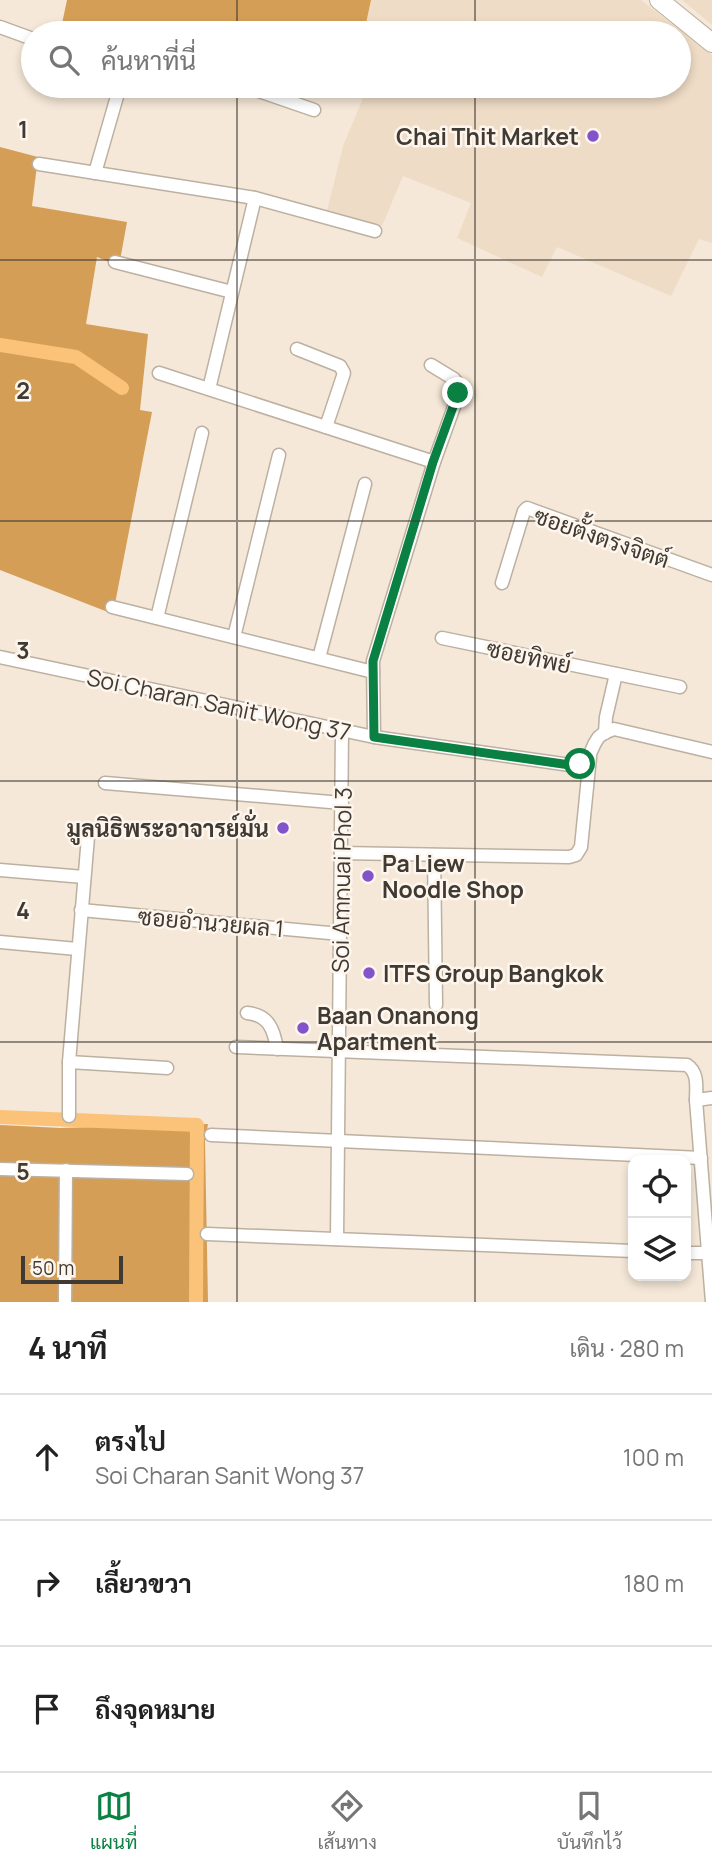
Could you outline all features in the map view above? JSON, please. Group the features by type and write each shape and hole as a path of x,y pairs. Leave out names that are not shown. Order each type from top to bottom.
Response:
{"main road":[{"path":"659,0 685,21"},
{"path":"691,26 712,43"}],"street":[{"path":"0,27 21,35"},
{"path":"96,173 117,98"},
{"path":"279,98 314,110"},
{"path":"39,164 255,198 375,231"},
{"path":"209,389 255,198"},
{"path":"115,262 232,292"},
{"path":"297,349 343,369 326,427"},
{"path":"374,737 373,661 433,462 458,393 459,385 454,379 431,365"},
{"path":"159,373 433,462"},
{"path":"156,618 202,433"},
{"path":"234,638 279,455"},
{"path":"318,658 365,484"},
{"name":"ซอยตั้งตรงจิตต์","path":"502,583 527,508 712,575"},
{"path":"111,607 373,672"},
{"name":"ซอยทิพย์","path":"442,638 680,687"},
{"name":"Soi Charan Sanit Wong 37","path":"0,657 374,737 570,765 580,764 590,757"},
{"path":"605,733 616,674"},
{"path":"341,853 569,857 576,855 581,847 590,757 598,738 614,729 712,752"},
{"name":"Soi Amnuai Phol 3","path":"337,1239 342,730"},
{"path":"105,783 342,803"},
{"path":"69,1116 69,1062 88,837"},
{"path":"433,855 436,1005"},
{"path":"0,870 84,877"},
{"name":"ซอยอำนวยผล 1","path":"81,910 340,934"},
{"path":"0,942 77,948"},
{"path":"247,1013 261,1016 267,1021 275,1036 277,1049"},
{"path":"236,1047 687,1065 696,1076 705,1099 701,1158 712,1302"},
{"path":"69,1062 167,1068"},
{"path":"211,1135 701,1158"},
{"path":"0,1169 187,1174"},
{"path":"65,1302 66,1170"},
{"path":"207,1234 628,1251"},
{"path":"691,1253 708,1254"}],"shaded area":[{"path":"67,0 371,0 367,21 63,21"},
{"path":"371,0 641,0 668,21 367,21"},
{"path":"682,0 712,0 712,25"},
{"path":"691,39 712,55 712,243 699,239 671,296 557,247 542,277 457,238 471,203 403,176 382,226 327,210 343,146 363,98 691,98"},
{"path":"0,147 38,157 32,206 127,222 119,266 97,257 86,324 148,334 140,410 152,412 113,614 0,570"},
{"path":"208,1124 205,1141 208,1302 0,1302 0,1125 60,1128"}],"waterway":[{"path":"0,345 76,357 122,388"},
{"path":"0,1117 197,1125 196,1302"}],"place":[{"name":"Chai Thit Market","path":"593,136"},
{"name":"มูลนิธิพระอาจารย์มั่น","path":"283,828"},
{"name":"Pa Liew Noodle Shop","path":"368,876"},
{"name":"ITFS Group Bangkok","path":"369,973"},
{"name":"Baan Onanong Apartment","path":"303,1028"}],"route":[{"path":"458,393 433,462 373,661 374,737 570,765 580,764"}]}
